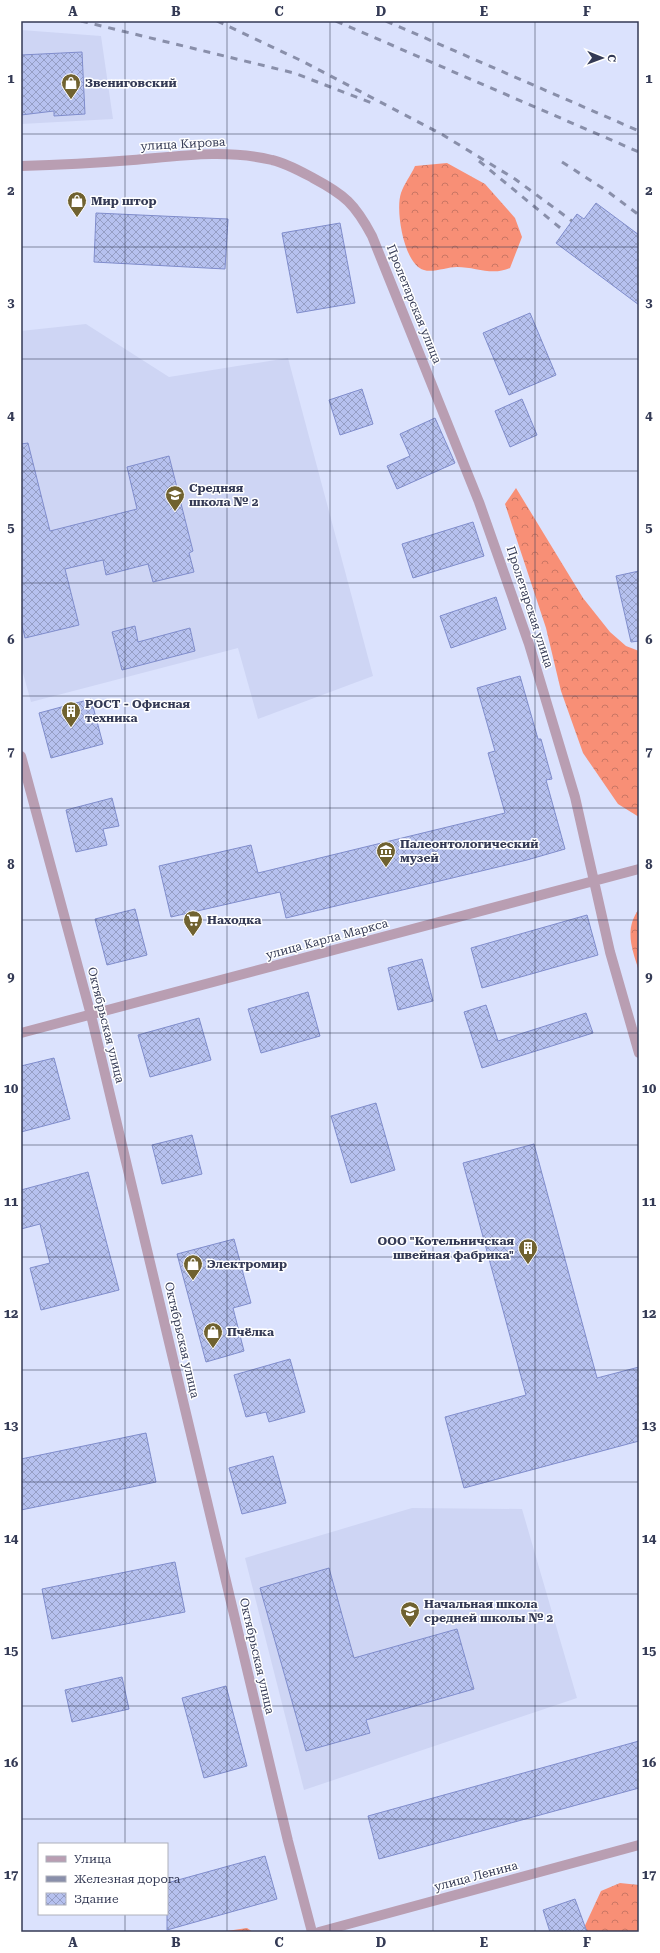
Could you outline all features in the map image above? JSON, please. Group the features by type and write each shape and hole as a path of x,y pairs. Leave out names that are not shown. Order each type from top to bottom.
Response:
{"street":[{"name":"улица Кирова","path":"21,166 82,164 212,154 243,154 273,160 297,169 339,192"},
{"name":"Пролетарская улица","path":"339,192 358,212 372,236 479,502 526,637 575,798 610,952 639,1053"},
{"name":"Октябрьская улица","path":"21,756 91,1015 288,1841 312,1932"},
{"name":"улица Карла Маркса","path":"21,1033 639,869"},
{"name":"улица Ленина","path":"319,1932 639,1845"}],"shaded area":[{"path":"21,30 101,36 113,119 21,124"},
{"name":"Средняя школа № 2","path":"86,324 169,377 288,358 373,676 258,719 238,648 31,702 21,666 21,331"},
{"name":"Начальная школа средней школы № 2","path":"412,1508 522,1509 577,1698 304,1790 245,1558"}],"green space":[{"path":"447,163 485,184 515,218 522,237 510,268 490,271 457,267 428,271 417,266 411,258 406,248 400,224 399,201 401,193 415,166"},
{"path":"516,488 583,598 610,632 626,646 639,651 639,817 618,804 583,753 561,691 546,628 505,504"},
{"path":"639,909 639,971 632,947 631,932 634,917"},
{"path":"620,1883 639,1885 639,1932 582,1932 601,1891"},
{"path":"247,1928 253,1932 220,1932"}],"building":[{"path":"82,52 85,114 54,116 54,111 21,115 21,55"},
{"path":"596,203 639,235 639,305 556,243 577,214 584,219"},
{"path":"96,213 228,219 225,269 94,262"},
{"path":"340,223 355,303 297,313 282,233"},
{"path":"530,313 556,375 509,395 483,333"},
{"path":"362,389 373,424 340,435 329,400"},
{"path":"522,399 537,435 510,447 495,411"},
{"path":"435,418 455,463 397,489 387,466 410,456 400,434"},
{"path":"28,443 50,531 137,509 127,467 169,456 193,551 189,553 194,572 153,582 148,564 106,575 103,560 65,569 79,625 25,638 21,621 21,444"},
{"path":"473,522 484,556 413,578 402,544"},
{"path":"639,571 639,641 631,642 616,576"},
{"path":"496,597 506,629 451,648 440,616"},
{"path":"135,626 138,642 190,628 195,651 122,670 112,632"},
{"path":"520,676 538,739 541,739 552,779 546,780 565,849 527,860 286,918 280,892 171,917 159,866 251,845 258,873 505,813 488,753 495,751 477,688"},
{"name":"РОСТ - Офисная техника","path":"91,699 103,744 51,758 39,713"},
{"path":"112,798 119,826 103,829 107,845 76,852 66,810"},
{"path":"135,909 147,955 107,965 95,919"},
{"path":"587,915 598,955 482,988 471,948"},
{"path":"422,959 433,1001 398,1010 388,968"},
{"path":"308,992 320,1036 261,1053 248,1009"},
{"path":"486,1005 498,1041 586,1013 593,1033 482,1068 464,1012"},
{"path":"199,1018 211,1060 150,1077 138,1035"},
{"path":"54,1058 70,1119 21,1132 21,1066"},
{"path":"376,1103 395,1170 351,1183 331,1116"},
{"path":"192,1135 202,1174 162,1184 152,1145"},
{"name":"ООО \"Котельничская швейная фабрика\"","path":"534,1144 597,1378 639,1367 639,1441 464,1488 445,1417 526,1395 463,1163"},
{"path":"88,1172 119,1290 41,1310 30,1268 50,1263 40,1224 21,1229 21,1190"},
{"path":"234,1239 251,1303 233,1308 244,1351 206,1362 177,1254"},
{"path":"290,1359 305,1412 269,1422 266,1412 246,1417 234,1375"},
{"path":"146,1433 156,1482 21,1510 21,1459"},
{"path":"273,1456 286,1503 242,1514 229,1468"},
{"path":"175,1562 185,1612 52,1639 42,1589"},
{"name":"Начальная школа средней школы № 2","path":"329,1568 354,1658 457,1629 474,1689 366,1720 370,1733 306,1751 260,1588"},
{"path":"122,1677 129,1709 72,1722 65,1690"},
{"path":"226,1686 247,1766 204,1778 182,1698"},
{"path":"639,1741 639,1788 379,1859 368,1816"},
{"path":"265,1856 277,1899 167,1930 168,1883"},
{"path":"575,1899 587,1932 550,1932 543,1910"}],"railway":[{"path":"81,21 294,73 372,103"},
{"path":"217,21 302,61 443,135 515,179 572,221"},
{"path":"336,21 639,152"},
{"path":"386,21 639,131"},
{"path":"479,161 564,231"},
{"path":"562,162 607,191 639,215"}],"place":[{"name":"Звениговский","path":"71,100"},
{"name":"Мир штор","path":"77,218"},
{"name":"Средняя школа № 2","path":"175,512"},
{"name":"РОСТ - Офисная техника","path":"71,728"},
{"name":"Палеонтологический музей","path":"386,868"},
{"name":"Находка","path":"193,937"},
{"name":"ООО \"Котельничская швейная фабрика\"","path":"528,1265"},
{"name":"Электромир","path":"193,1281"},
{"name":"Пчёлка","path":"213,1349"},
{"name":"Начальная школа средней школы № 2","path":"410,1628"}]}
